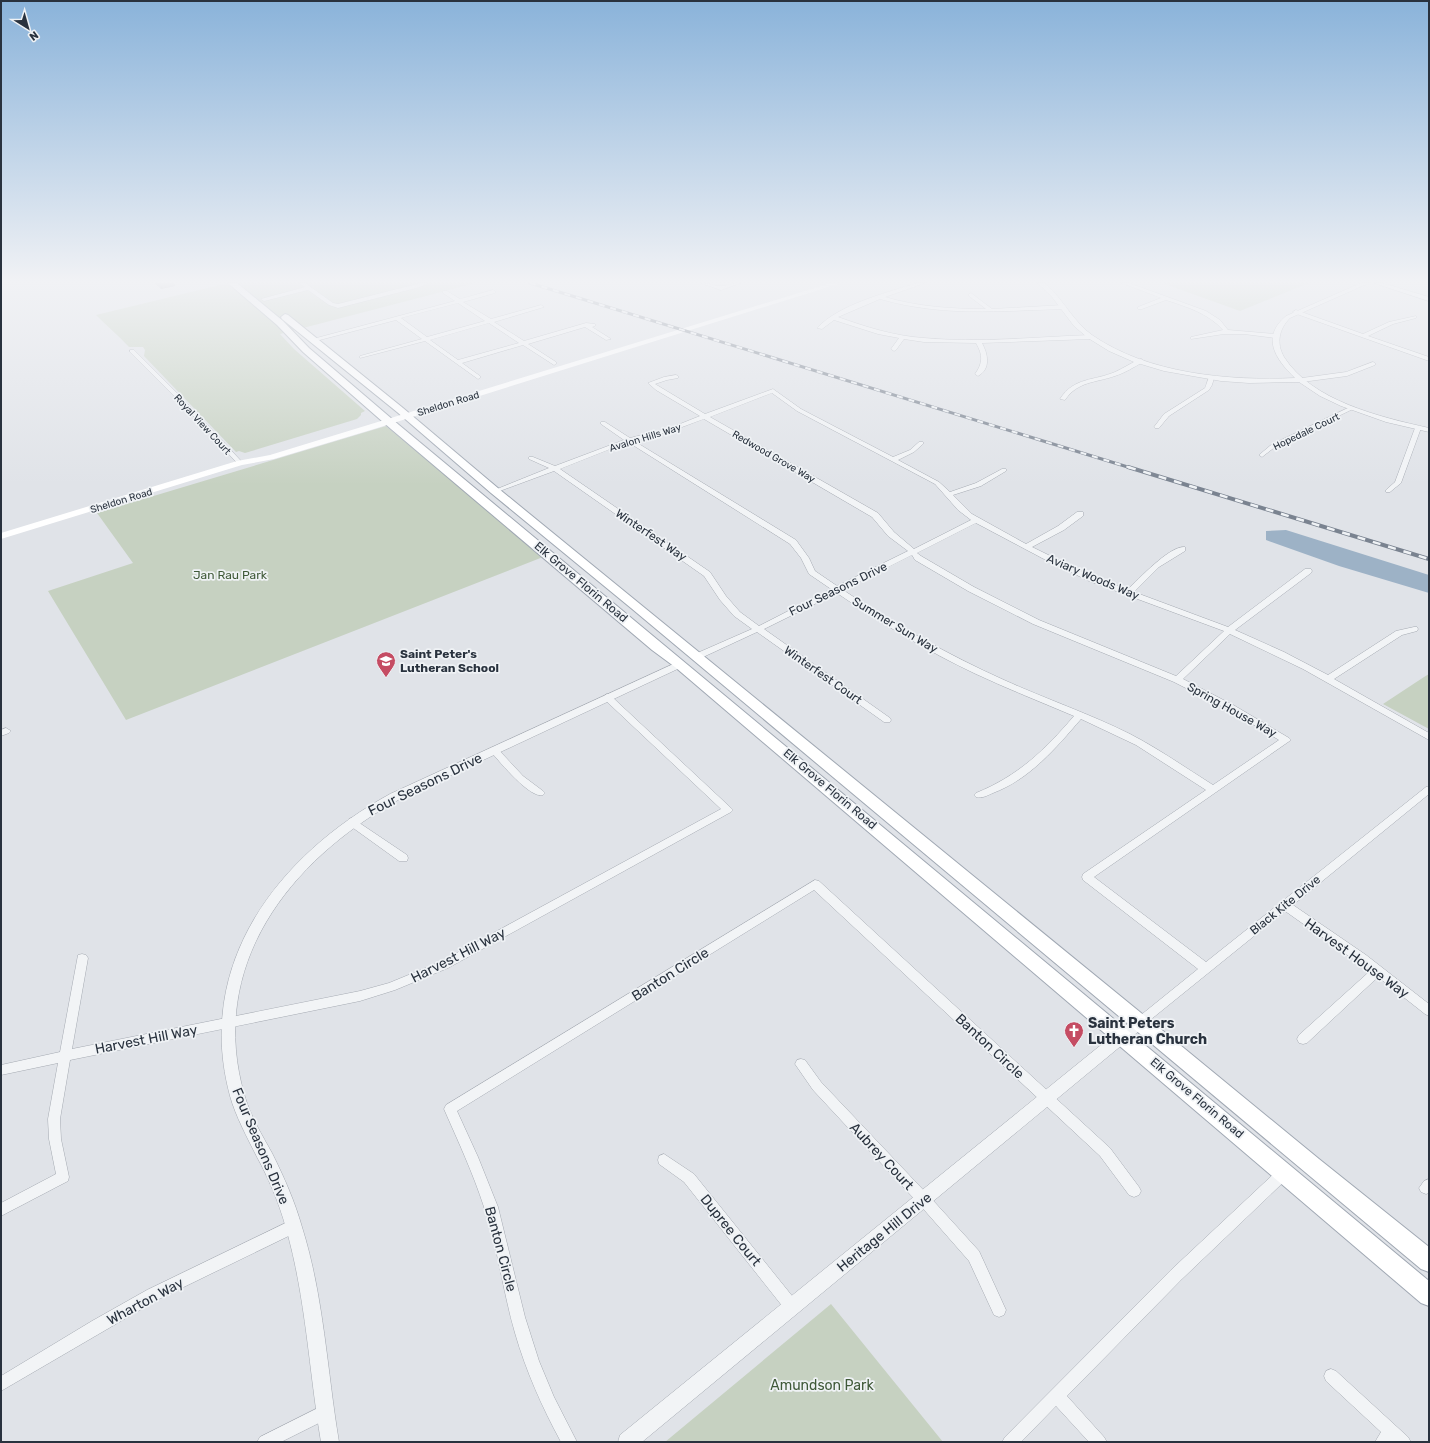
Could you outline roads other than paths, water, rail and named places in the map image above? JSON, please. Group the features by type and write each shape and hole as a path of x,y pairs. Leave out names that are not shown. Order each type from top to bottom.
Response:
{"main road":[{"name":"Elk Grove Florin Road","path":"306,350 657,647 680,664 1122,1035 1429,1295"},
{"name":"Elk Grove Florin Road","path":"325,350 698,656 1312,1166 1429,1261"},
{"name":"Sheldon Road","path":"403,413 596,350"},
{"name":"Sheldon Road","path":"1,536 240,463 265,451 530,377 617,350"},
{"path":"530,377 535,373 562,365 577,356"},
{"path":"657,647 672,648 688,657 698,656"},
{"path":"680,664 691,665 700,671 754,716 779,723"}],"street":[{"path":"362,357 386,350"},
{"path":"442,350 478,377"},
{"path":"458,362 499,350"},
{"path":"535,350 554,363"},
{"path":"978,374 986,361 983,350"},
{"path":"1115,350 1141,361 1176,371 1211,378 1255,381 1302,380 1345,375 1373,364"},
{"path":"1277,350 1288,368 1325,396 1352,408 1387,420 1429,430"},
{"path":"1404,350 1429,359"},
{"name":"Royal View Court","path":"132,352 240,463"},
{"path":"1063,399 1069,390 1077,385 1115,374 1141,361"},
{"name":"Redwood Grove Way","path":"676,377 666,378 651,383 658,389 705,417 875,515 891,534 913,552"},
{"path":"1157,427 1166,414 1192,401 1208,389 1211,378"},
{"name":"Avalon Hills Way","path":"495,491 629,440 672,429 773,391"},
{"name":"Aviary Woods Way","path":"773,391 799,410 937,483 950,494 961,510 1026,547 1076,572 1128,593 1229,630 1283,655 1429,737"},
{"name":"Hopedale Court","path":"1262,455 1273,446 1352,408"},
{"name":"Summer Sun Way","path":"603,423 793,542 805,558 812,572 837,590 910,635 959,662 1134,741 1213,790"},
{"path":"1388,491 1398,483 1418,428"},
{"path":"893,460 912,451 921,443"},
{"name":"Winterfest Way","path":"531,458 555,468 708,574 723,598 732,609 758,629"},
{"path":"950,494 970,489 1004,470"},
{"path":"1026,547 1061,528 1080,514"},
{"name":"Four Seasons Drive","path":"698,656 758,629 977,520"},
{"path":"1128,593 1156,565 1182,549"},
{"name":"Spring House Way","path":"913,552 918,558 1002,606 1177,680 1232,708 1286,740 1087,877 1207,969"},
{"path":"1177,680 1229,630 1308,571"},
{"name":"Winterfest Court","path":"758,629 887,720"},
{"path":"1328,679 1399,633 1414,629"},
{"name":"Four Seasons Drive","path":"330,1442 324,1413 313,1316 305,1270 294,1226 277,1181 238,1098 230,1066 228,1023 234,981 244,951 268,907 281,888 315,852 352,822 394,797 680,664"},
{"name":"Harvest Hill Way","path":"1,1070 360,996 416,978 444,965 728,810 607,697"},
{"path":"979,795 995,790 1025,771 1055,744 1079,715"},
{"path":"494,750 520,778 540,793"},
{"name":"Black Kite Drive","path":"1140,1022 1429,789"},
{"path":"352,822 403,858"},
{"name":"Banton Circle","path":"569,1442 538,1378 522,1333 506,1262 491,1207 473,1158 450,1109 815,884 1105,1152 1134,1191"},
{"name":"Harvest House Way","path":"1285,905 1378,970 1429,1010"},
{"path":"1,1210 63,1177 55,1139 54,1119 82,958"},
{"path":"1303,1039 1378,970"},
{"name":"Heritage Hill Drive","path":"627,1442 924,1200 1122,1035 1140,1022"},
{"name":"Aubrey Court","path":"801,1064 817,1086 924,1200 974,1256 999,1310"},
{"name":"Dupree Court","path":"664,1160 689,1178 792,1307"},
{"path":"1010,1442 1176,1275 1284,1172"},
{"name":"Wharton Way","path":"1,1384 97,1326 152,1295 294,1226"},
{"path":"1331,1376 1392,1439"},
{"path":"1057,1396 1100,1442"},
{"path":"265,1442 324,1413"}],"water":[{"path":"1286,530 1429,575 1429,593 1339,566 1266,540 1266,531"}],"railway":[{"path":"749,350 1131,468"},
{"path":"1128,467 1429,559"}],"place":[{"name":"Saint Peter's Lutheran School","path":"386,678"},
{"name":"Saint Peters Lutheran Church","path":"1074,1048"}],"park label":[{"name":"Jan Rau Park","path":"230,575"},
{"name":"Amundson Park","path":"822,1385"}]}
